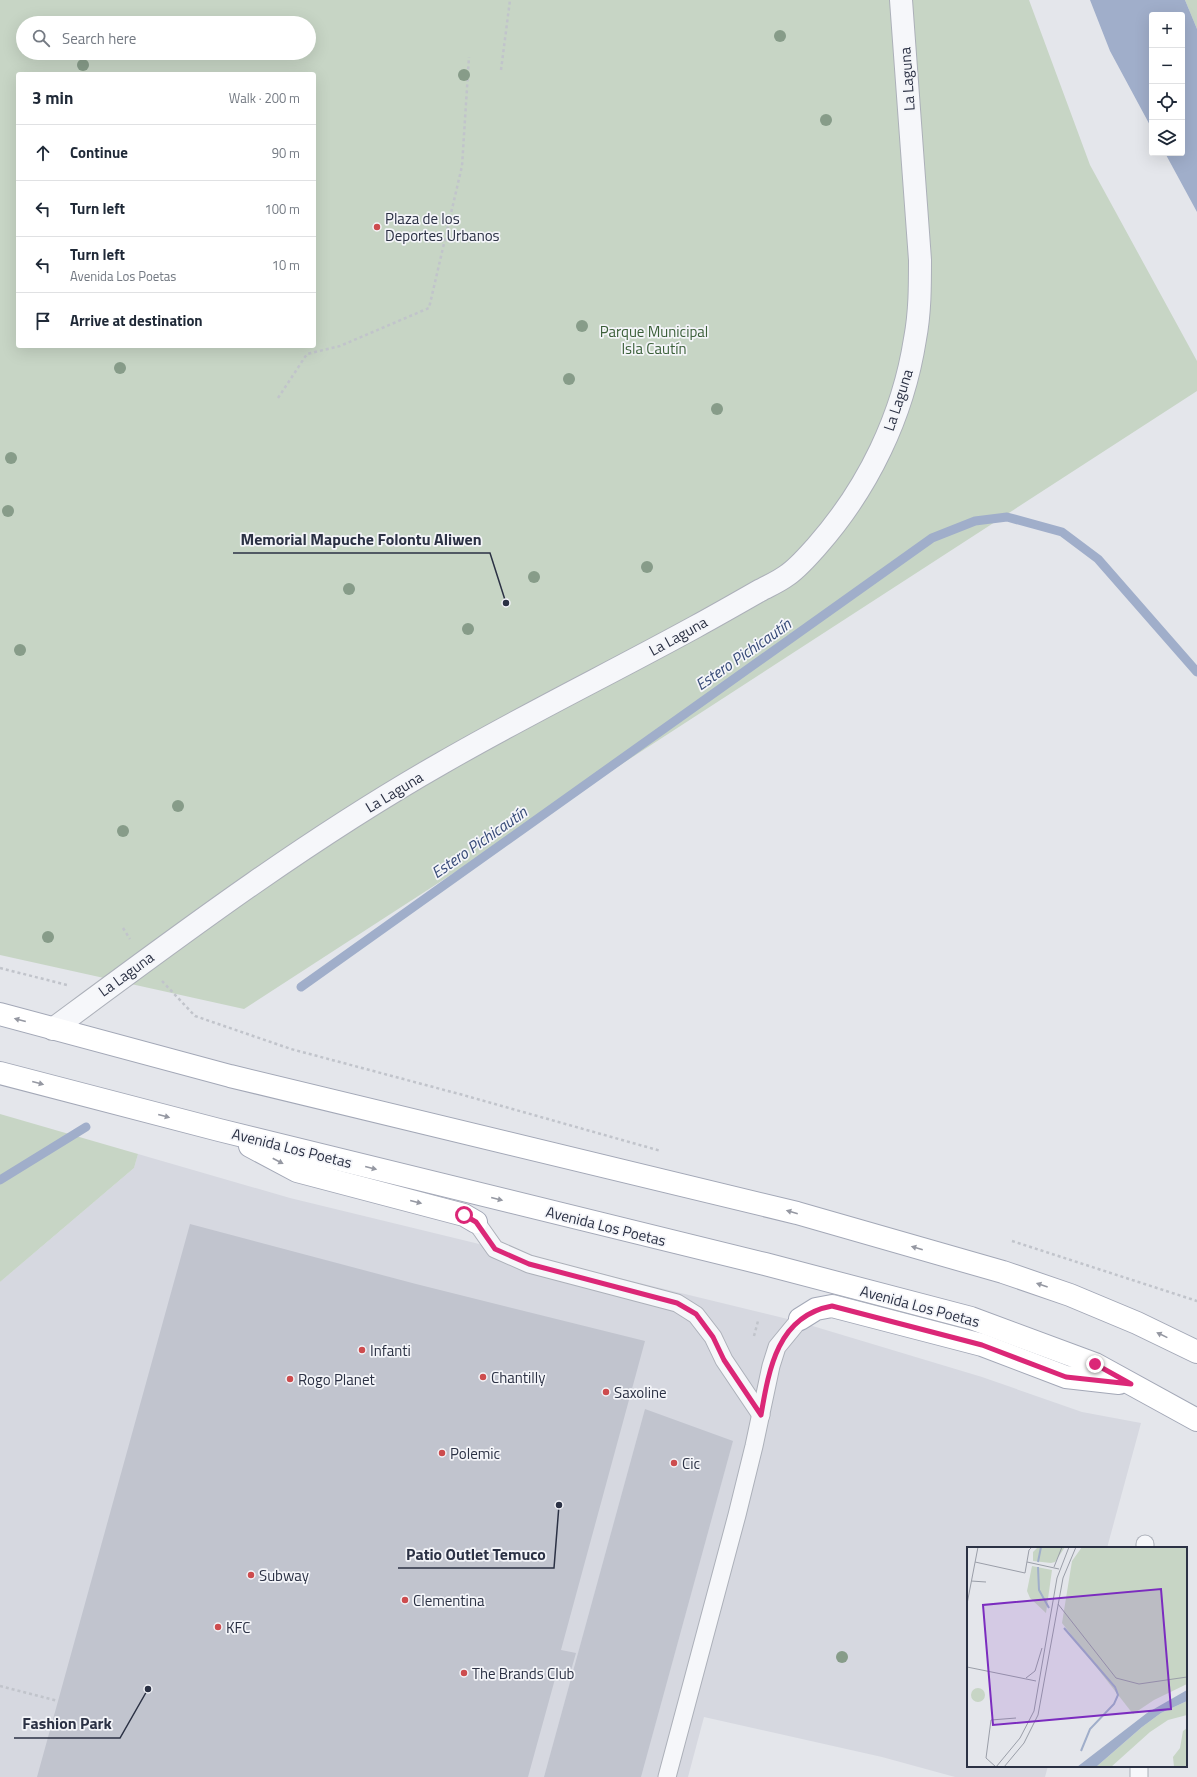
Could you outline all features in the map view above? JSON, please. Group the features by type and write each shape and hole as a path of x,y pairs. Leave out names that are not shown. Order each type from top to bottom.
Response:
{"main road":[{"path":"0,1014 230,1076 796,1213 1010,1274 1070,1295 1129,1320 1197,1352"},
{"name":"Avenida Los Poetas","path":"0,1073 219,1130 765,1264 970,1318 1095,1364 1197,1420"},
{"path":"219,1130 297,1171 464,1215 476,1222"},
{"path":"800,1319 816,1309 832,1306 982,1345 1066,1377 1131,1384"}],"street":[{"name":"La Laguna","path":"53,1029 229,899 359,812 455,756 612,673 788,575 815,548 840,518 862,485 880,451 896,415 907,377 915,339 919,299 920,260 901,0"}],"lane":[{"path":"476,1222 495,1249 507,1256 529,1264 677,1303 696,1314 713,1337 724,1360 761,1415"},
{"path":"667,1777 737,1515 761,1415 766,1384 778,1347 800,1319"}],"path":[{"path":"501,70 510,0"},
{"path":"278,398 307,354 340,346 429,308 462,166 469,56"},
{"path":"0,968 68,986 75,985"},
{"path":"157,977 195,1016 284,1046 662,1151"},
{"path":"1012,1241 1197,1301"},
{"path":"753,1339 758,1321"},
{"path":"0,1686 58,1701"}],"shaded area":[{"path":"138,1154 290,1198 796,1321 982,1377 1082,1412 1141,1423 1107,1547 967,1547 967,1767 1048,1767 1045,1777 955,1777 882,1757 704,1717 688,1777 0,1777 0,1282 134,1168"}],"green space":[{"name":"Parque Municipal Isla Cautín","path":"0,0 1029,0 1090,165 1197,361 1197,391 244,1009 0,955"},
{"path":"1185,0 1197,0 1197,29"},
{"path":"0,1114 138,1154 134,1168 0,1282"}],"water":[{"path":"1090,0 1185,0 1197,29 1197,212 1167,156 1185,156 1185,12 1149,12 1149,123 1110,51"}],"building":[{"path":"190,1224 416,1284 645,1341 561,1650 576,1653 568,1681 555,1679 528,1777 37,1777"},
{"path":"645,1409 733,1441 641,1777 544,1777"}],"waterway":[{"name":"Estero Pichicautín","path":"301,987 932,538 975,521 1007,517 1062,532 1098,559 1197,672"},
{"name":"Estero Pichicautín","path":"0,1180 86,1127"}],"place":[{"name":"Plaza de los Deportes Urbanos","path":"377,227"},
{"name":"Memorial Mapuche Folontu Aliwen","path":"506,603"},
{"name":"Infanti","path":"362,1350"},
{"name":"Chantilly","path":"483,1377"},
{"name":"Rogo Planet","path":"290,1379"},
{"name":"Saxoline","path":"606,1392"},
{"name":"Polemic","path":"442,1453"},
{"name":"Cic","path":"674,1463"},
{"name":"Patio Outlet Temuco","path":"559,1505"},
{"name":"Subway","path":"251,1575"},
{"name":"Clementina","path":"405,1600"},
{"name":"KFC","path":"218,1627"},
{"name":"The Brands Club","path":"464,1673"},
{"name":"Fashion Park","path":"148,1689"}],"route":[{"path":"464,1215 476,1222 495,1249 507,1256 529,1264 677,1303 696,1314 713,1337 724,1360 761,1415 766,1384 778,1347 800,1319 816,1309 832,1306 982,1345 1066,1377 1131,1384 1095,1364"}]}
